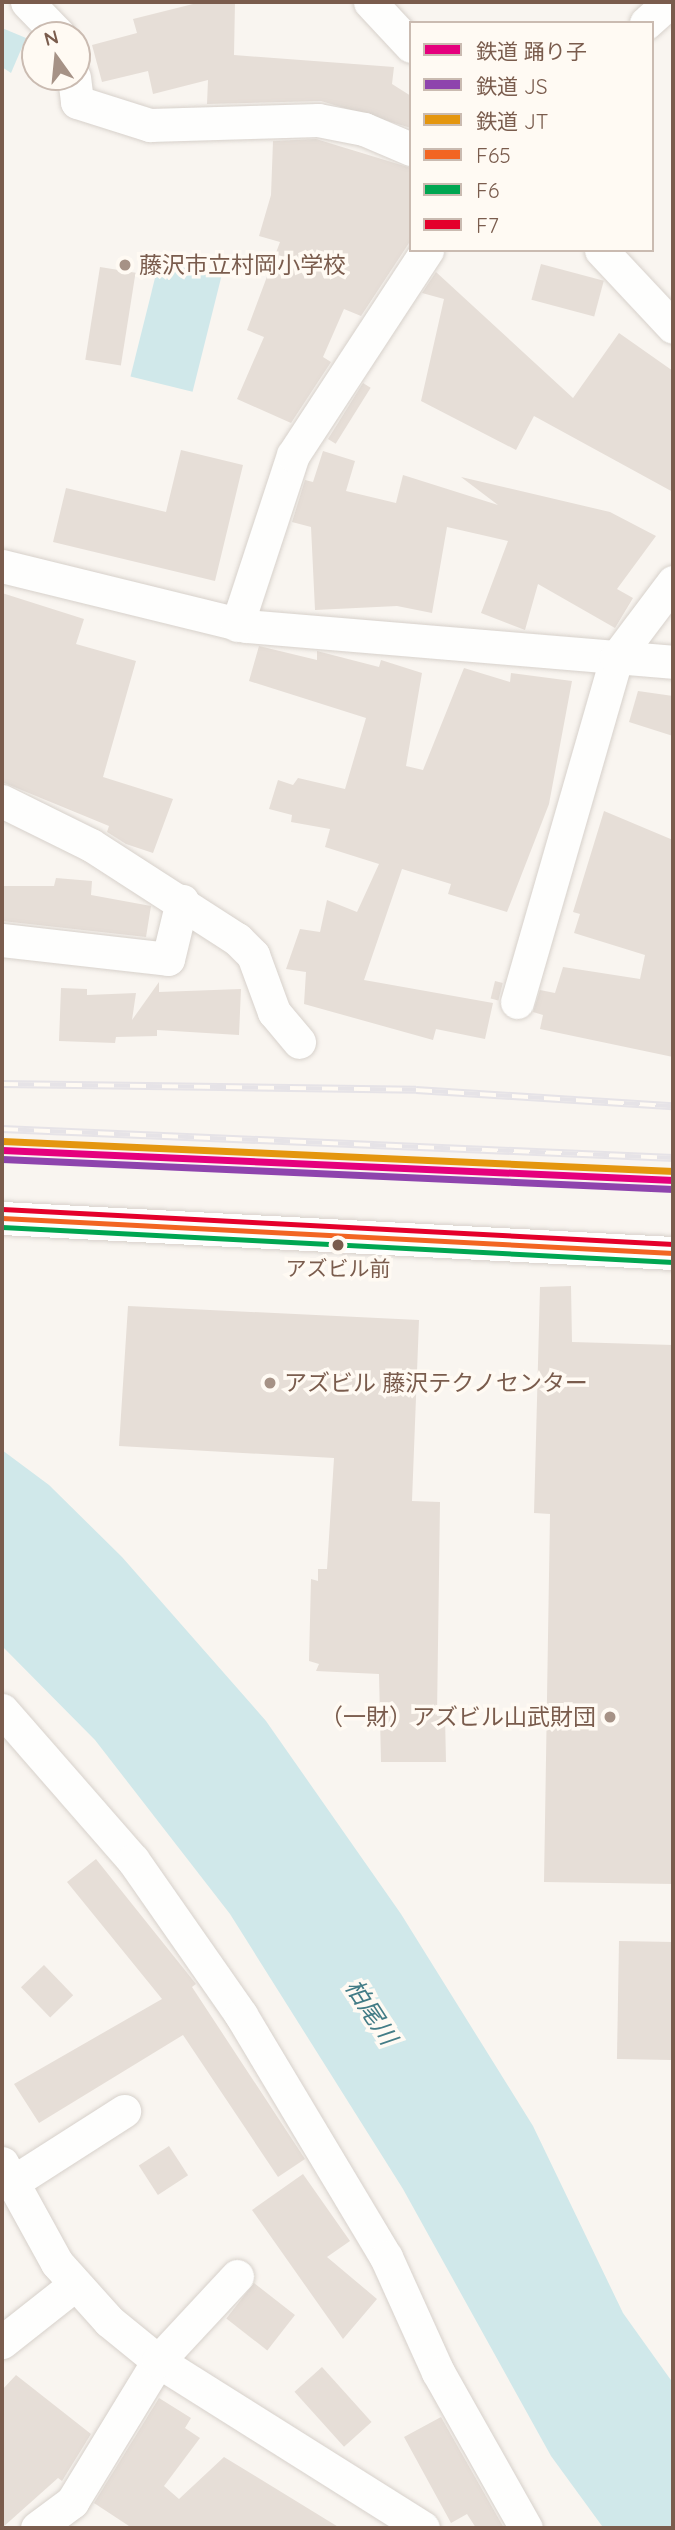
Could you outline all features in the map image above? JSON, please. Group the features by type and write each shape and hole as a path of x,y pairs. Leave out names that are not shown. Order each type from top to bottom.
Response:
{"street":[{"path":"27,2 45,21"},
{"path":"370,2 409,44"},
{"path":"76,91 77,102 150,125 318,120 364,129 409,148"},
{"path":"237,625 293,455 426,252"},
{"path":"603,252 673,327"},
{"path":"2,566 237,625 673,662"},
{"path":"517,1002 616,658 673,582"},
{"path":"2,801 91,845 183,901 253,955 274,1012 299,1042"},
{"path":"2,940 168,959 183,901"},
{"path":"2,1218 673,1253"},
{"path":"2,1710 133,1860 241,2015 386,2257 438,2372 526,2528"},
{"path":"124,2111 7,2172 73,2286 158,2361 423,2528"},
{"path":"37,2528 72,2502 158,2361 237,2276"},
{"path":"2,2342 73,2286"}],"water":[{"path":"2,28 21,36 21,50 11,73 2,67"},
{"path":"160,258 222,273 193,392 130,376"},
{"name":"柏尾川","path":"2,1450 49,1485 122,1557 266,1721 401,1914 533,2126 623,2313 673,2383 673,2528 602,2526 551,2456 403,2189 230,1914 95,1740 2,1646"}],"building":[{"path":"201,2 235,2 234,55 394,67 392,84 409,95 409,127 321,101 207,104 208,80 153,94 148,71 102,82 92,45 137,33 133,19"},
{"path":"316,139 409,167 409,243 361,316 344,309 323,357 331,362 291,423 237,399 264,337 247,330 280,242 259,236 271,195 273,141"},
{"path":"541,264 604,281 594,317 531,300"},
{"path":"100,267 136,273 121,365 85,360"},
{"path":"436,272 573,398 619,333 673,371 673,492 534,416 516,450 421,401 444,299 422,293"},
{"path":"363,383 371,388 336,444 328,439"},
{"path":"181,450 243,465 215,581 53,542 66,488 166,512"},
{"path":"323,451 355,461 346,491 396,503 403,475 498,505 461,477 610,512 656,536 617,589 633,598 615,628 538,584 525,630 481,613 508,541 447,527 432,613 397,606 315,610 311,527 292,522 305,480 313,482"},
{"path":"2,593 84,619 76,644 136,661 103,777 173,799 153,853 126,844 107,832 109,826 2,782"},
{"path":"259,646 317,660 317,651 379,667 381,660 422,673 406,766 423,770 464,668 510,682 511,673 572,681 549,804 507,912 448,894 451,884 402,869 364,980 493,1003 485,1039 436,1029 433,1040 304,1004 306,972 286,969 300,929 320,932 327,900 357,912 379,864 325,847 330,829 291,822 292,815 269,809 278,780 293,785 298,778 345,789 366,718 249,681"},
{"path":"638,691 673,696 673,736 629,722"},
{"path":"604,811 673,840 673,1057 540,1029 543,1015 533,1012 540,990 555,993 563,967 640,979 645,955 574,933 580,914 573,912"},
{"path":"56,878 92,881 91,895 151,906 146,937 2,921 2,886 54,886"},
{"path":"495,981 503,983 498,1000 491,998"},
{"path":"159,982 159,992 241,989 239,1035 157,1030 157,1036 116,1037 115,1043 59,1041 61,988 87,989 87,995 136,993 132,1020"},
{"path":"571,1286 572,1342 673,1345 673,1884 544,1882 550,1514 534,1513 540,1287"},
{"path":"128,1306 419,1320 412,1501 440,1502 437,1716 445,1716 446,1762 381,1762 379,1674 316,1671 319,1664 309,1661 311,1579 318,1581 318,1569 327,1569 334,1458 119,1446"},
{"path":"96,1859 196,1984 192,1987 305,2159 278,2177 183,2035 39,2123 14,2084 162,1999 67,1882"},
{"path":"619,1941 673,1942 671,2060 617,2059"},
{"path":"44,1965 73,1995 50,2017 21,1987"},
{"path":"169,2146 188,2175 158,2195 139,2166"},
{"path":"303,2174 350,2241 327,2257 377,2299 343,2339 252,2210"},
{"path":"254,2283 295,2315 267,2350 226,2318"},
{"path":"322,2367 372,2422 344,2447 295,2392"},
{"path":"16,2375 91,2434 62,2481 58,2478 2,2528 2,2390"},
{"path":"159,2398 191,2418 185,2428 200,2438 164,2486 179,2499 224,2457 340,2528 132,2528 94,2503"},
{"path":"441,2417 504,2528 476,2528 467,2514 451,2523 404,2437"}],"railway":[{"path":"2,1084 416,1090 673,1106"},
{"path":"2,1129 673,1158"}],"rail line":[{"name":"JT","path":"2,1141 673,1171"},
{"name":"踊り子","path":"2,1150 673,1180"},
{"name":"JS","path":"2,1159 673,1189"}],"transit line":[{"name":"F7","path":"2,1209 673,1244"},
{"name":"F65","path":"2,1218 673,1253"},
{"name":"F6","path":"2,1227 673,1262"}],"place":[{"name":"藤沢市立村岡小学校","path":"125,265"},
{"name":"アズビル前","path":"338,1245"},
{"name":"アズビル 藤沢テクノセンター","path":"270,1383"},
{"name":"（一財）アズビル山武財団","path":"610,1717"}]}
